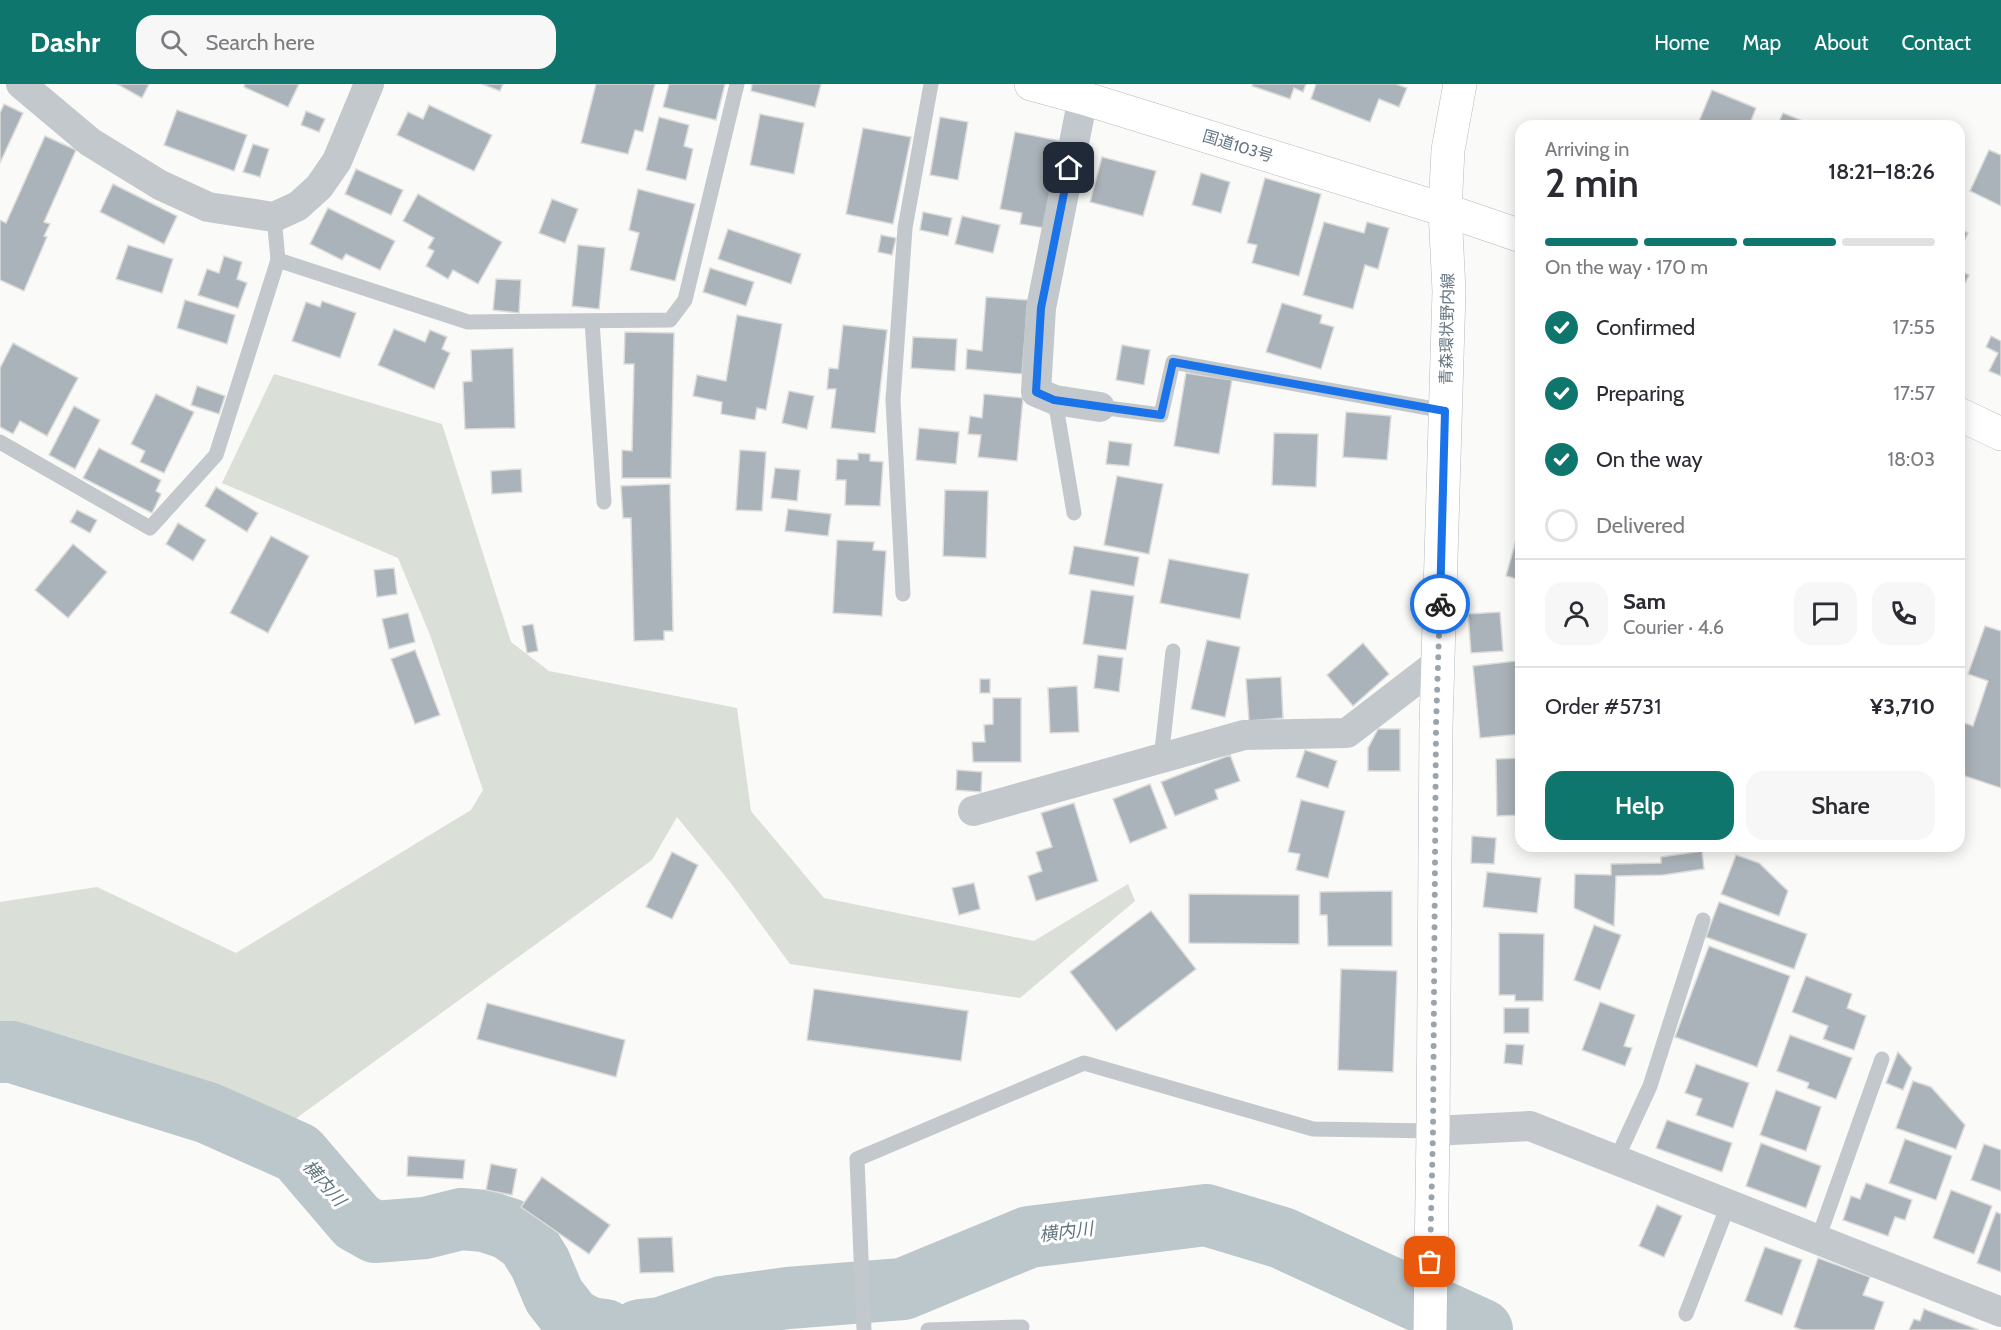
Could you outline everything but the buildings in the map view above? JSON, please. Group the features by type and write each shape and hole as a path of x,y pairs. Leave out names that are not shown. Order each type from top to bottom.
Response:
{"main road":[{"name":"国道103号","path":"1031,84 1445,210 1515,234"},
{"name":"青森環状野内線","path":"1430,1330 1436,725 1449,291 1445,210 1448,150 1460,84"},
{"path":"1965,417 2001,434"}],"street":[{"path":"21,84 90,142 160,185 208,207 274,217 298,206 319,186 337,161 369,84"},
{"path":"1083,98 1041,308 1036,392 1054,400 1100,407"},
{"path":"974,811 1244,735 1347,733 1438,663"},
{"path":"1433,1131 1530,1126 2001,1312"}],"lane":[{"path":"278,260 468,322 670,320 686,300 737,84"},
{"path":"903,594 894,400 905,228 931,84"},
{"path":"0,442 150,528 216,455 278,260 274,217"},
{"path":"592,321 604,502"},
{"path":"1100,407 1161,415 1173,362 1445,411"},
{"path":"1054,400 1074,513"},
{"path":"1161,759 1173,651"},
{"path":"1616,1160 1650,1086 1703,920"},
{"path":"1818,1239 1882,1059"},
{"path":"864,1330 858,1159 1084,1064 1313,1129 1433,1131"},
{"path":"1686,1314 1729,1203"},
{"path":"928,1330 1022,1327"}],"shaded area":[{"path":"274,374 442,424 511,642 549,671 737,708 751,811 824,898 1034,941 1128,884 1135,901 1020,998 790,964 730,882 677,817 652,860 287,1125 221,1085 77,1044 0,1030 0,902 97,887 236,953 471,810 483,790 430,635 398,558 222,483"}],"waterway":[{"name":"横内川","path":"0,1052 12,1052 208,1113 298,1153 357,1222 375,1232 425,1228 461,1219 485,1221 509,1229 527,1242 540,1263 554,1296 572,1319 589,1328 605,1330"},
{"name":"横内川","path":"640,1330 661,1328 722,1307 788,1298 903,1289 1029,1237 1206,1215 1282,1238 1482,1330"}],"way so far":[{"path":"1430,1262 1436,725 1440,604"}],"route":[{"path":"1069,168 1041,308 1036,392 1054,400 1161,415 1173,362 1445,411 1440,604"}]}
